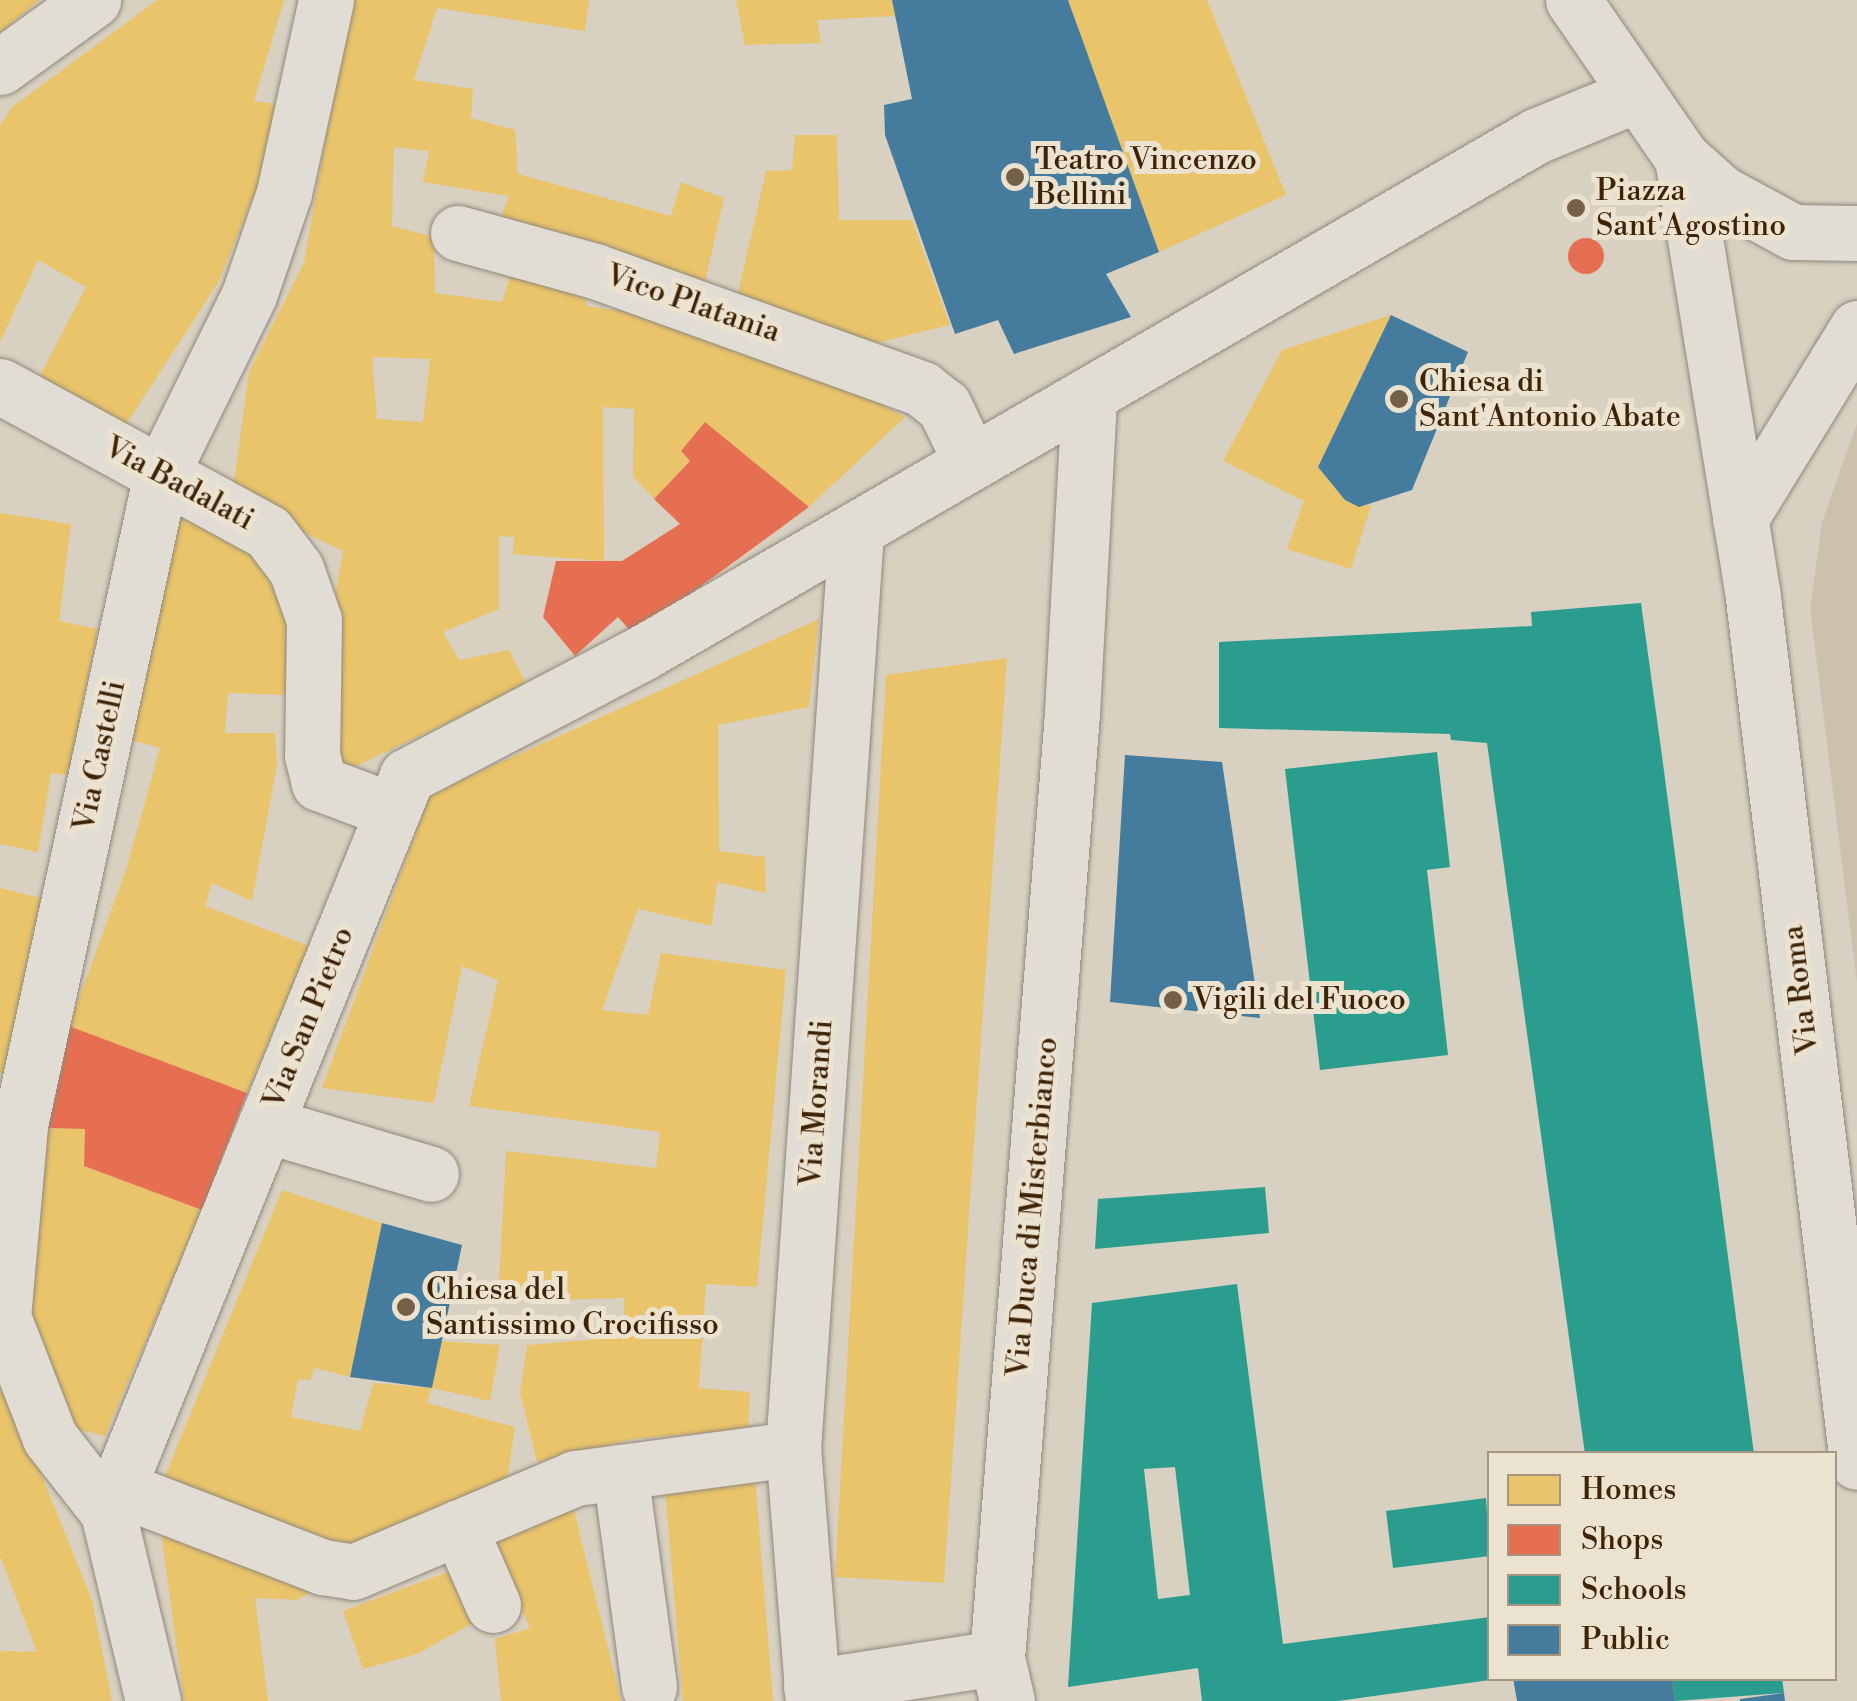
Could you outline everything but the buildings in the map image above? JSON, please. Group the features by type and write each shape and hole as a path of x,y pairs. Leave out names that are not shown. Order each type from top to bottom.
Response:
{"street":[{"path":"0,66 93,0"},
{"name":"Via Castelli","path":"113,1500 50,1438 6,1338 10,1124 161,474 250,294 284,193 326,0"},
{"path":"1574,0 1682,158 1720,193 1793,232 1857,233"},
{"name":"Via San Pietro","path":"113,1500 407,776 836,542 1536,136 1638,94"},
{"name":"Via Roma","path":"1682,158 1740,519 1857,1462"},
{"name":"Vico Platania","path":"458,234 594,270 842,355 922,389 944,406 971,462"},
{"path":"1740,519 1857,328"},
{"name":"Via Badalati","path":"0,386 268,532 296,569 314,620 312,755 320,783 393,811"},
{"name":"Via Duca di Misterbianco","path":"1002,1679 1072,712 1089,394"},
{"name":"Via Morandi","path":"812,1694 793,1449 849,642 836,542"},
{"path":"266,1125 431,1174"},
{"path":"152,1701 113,1500 323,1567 353,1572 575,1478 793,1449"},
{"path":"620,1472 649,1686"},
{"path":"459,1527 493,1605"},
{"path":"812,1694 1002,1679"}],"shaded area":[{"path":"1857,423 1857,983 1810,609 1822,522"}],"place":[{"name":"Teatro Vincenzo Bellini","path":"1015,177"},
{"name":"Piazza Sant'Agostino","path":"1576,208"},
{"name":"Chiesa di Sant'Antonio Abate","path":"1399,399"},
{"name":"Vigili del Fuoco","path":"1173,1000"},
{"name":"Chiesa del Santissimo Crocifisso","path":"406,1307"}]}
